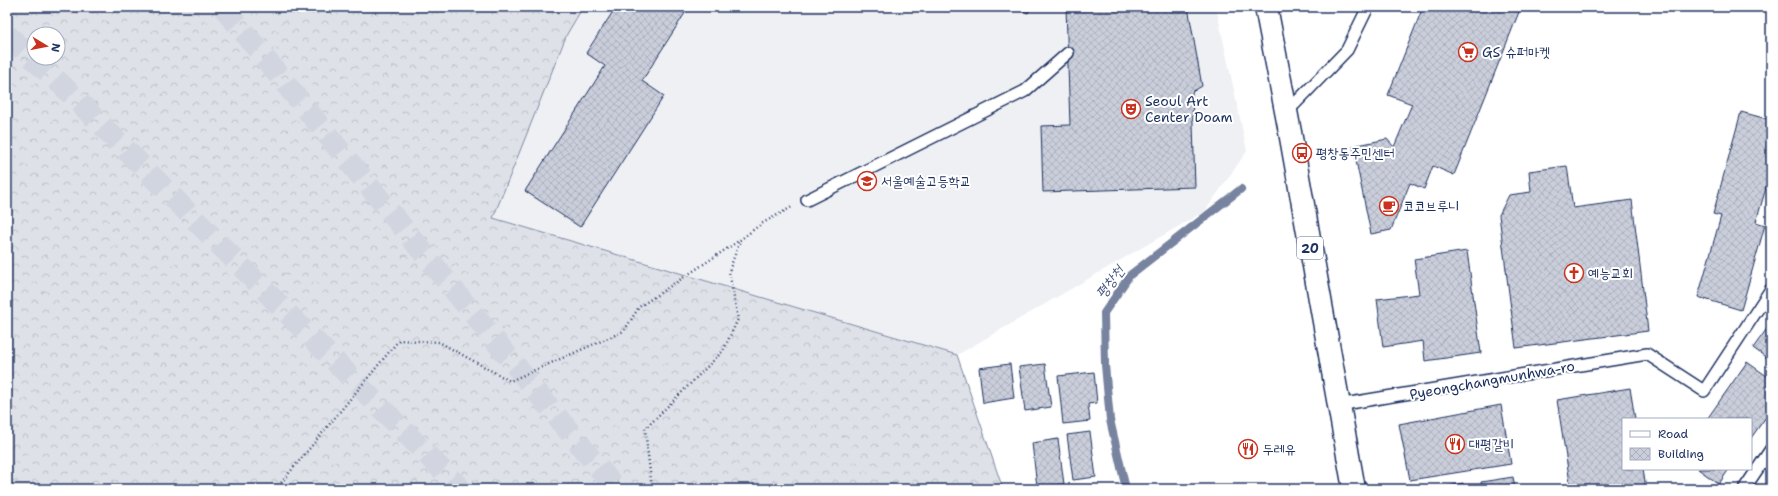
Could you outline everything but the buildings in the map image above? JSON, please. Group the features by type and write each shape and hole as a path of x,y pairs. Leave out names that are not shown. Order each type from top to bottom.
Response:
{"main road":[{"name":"20","path":"1266,7 1354,489"}],"lane":[{"path":"1286,113 1347,50 1368,7"},
{"path":"807,200 1025,91 1068,53"},
{"name":"Pyeongchangmunhwa-ro","path":"1338,405 1647,354 1704,391 1771,289"},
{"path":"1744,489 1771,449"}],"path":[{"path":"276,489 399,340 439,342 510,381 624,331 639,307 762,224 807,200"},
{"path":"652,489 645,429 723,351 738,319 729,271 740,240"}],"shaded area":[{"name":"서울예술고등학교","path":"583,7 1216,7 1247,151 1205,211 957,355 493,218 567,34"}],"green space":[{"path":"7,7 583,7 567,34 493,218 957,355 1003,489 7,489"}],"waterway":[{"name":"평창천","path":"1126,489 1110,420 1105,365 1104,313 1130,275 1241,189"}],"tunnel":[{"path":"223,7 616,489"},
{"path":"7,35 62,85 461,489"}],"place":[{"name":"GS 슈퍼마켓","path":"1468,52"},
{"name":"Seoul Art Center Doam","path":"1131,109"},
{"name":"평창동주민센터","path":"1302,153"},
{"name":"서울예술고등학교","path":"867,181"},
{"name":"코코브루니","path":"1389,206"},
{"name":"예능교회","path":"1574,273"},
{"name":"대평갈비","path":"1455,444"},
{"name":"두레유","path":"1248,449"}]}
